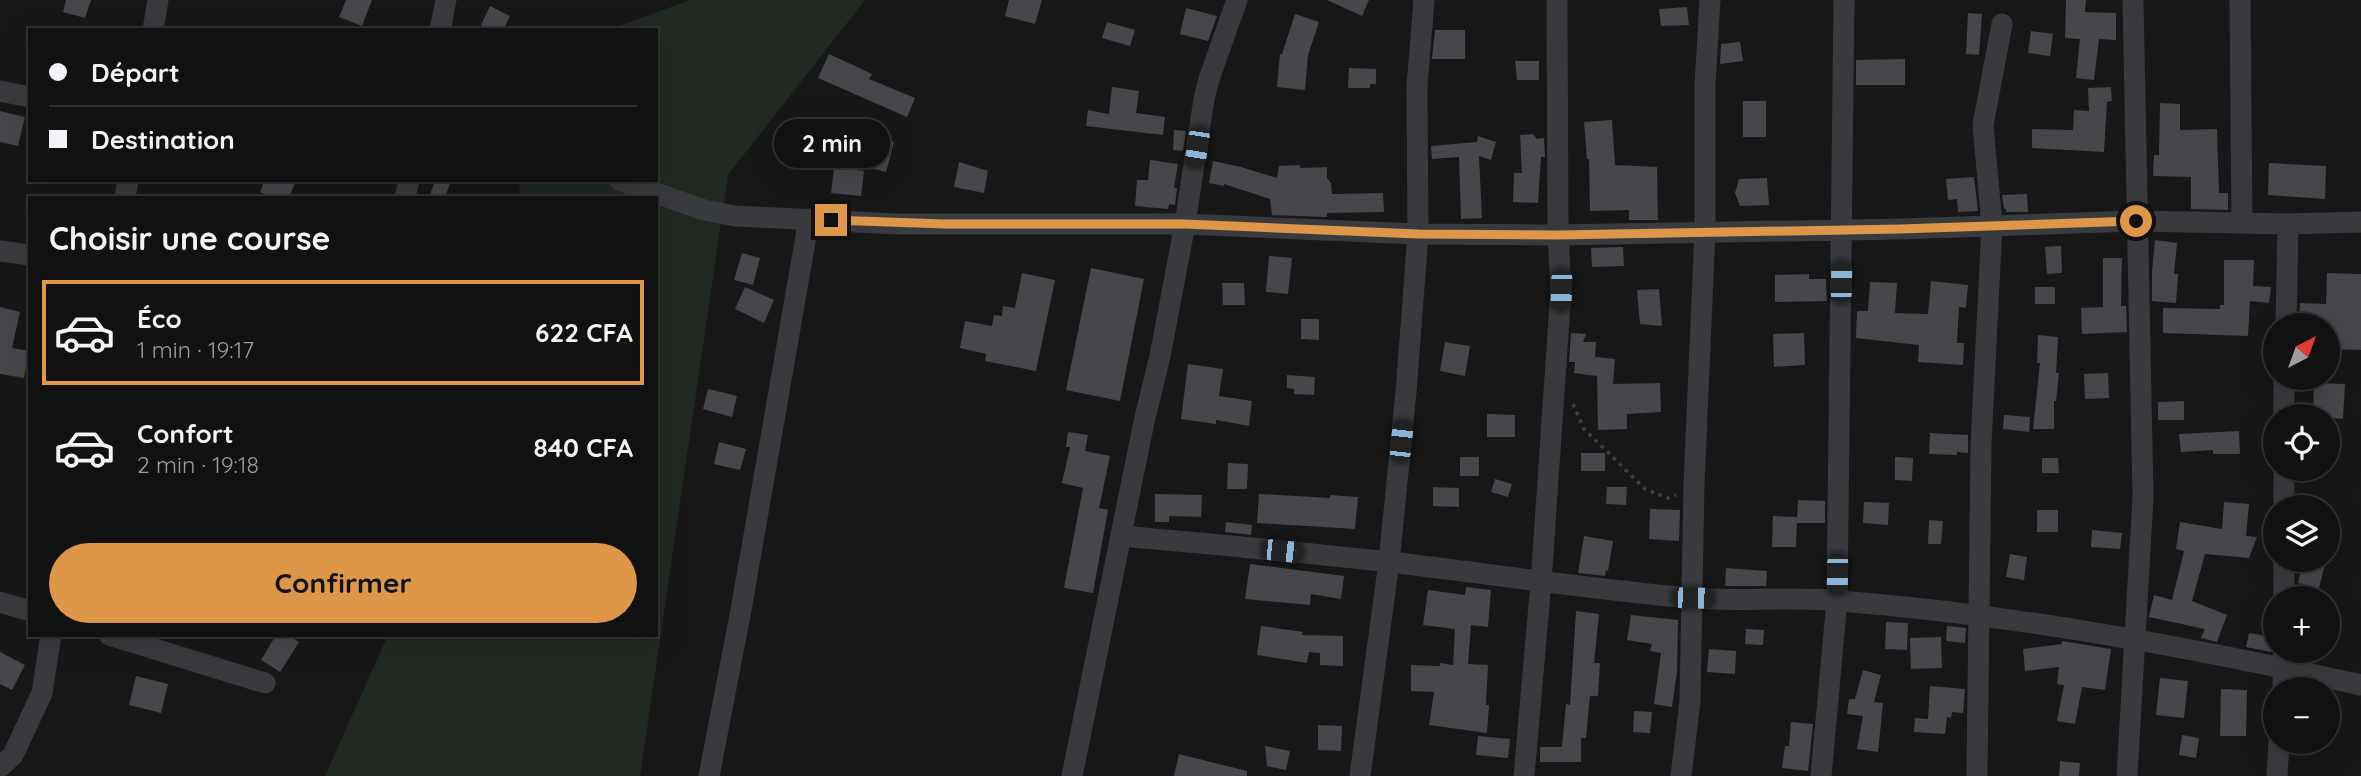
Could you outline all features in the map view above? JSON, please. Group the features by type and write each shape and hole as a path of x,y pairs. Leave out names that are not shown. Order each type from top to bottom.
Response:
{"street":[{"path":"153,28 158,0"},
{"path":"440,28 446,0"},
{"path":"1072,776 1185,224 1204,99 1237,0"},
{"path":"1360,776 1389,562 1406,392 1418,234 1417,86 1424,0"},
{"path":"1524,776 1541,582 1561,290 1558,235 1557,0"},
{"path":"1681,776 1690,701 1694,489 1705,231 1705,84 1710,0"},
{"path":"1821,776 1837,600 1844,0"},
{"path":"2127,776 2143,497 2133,0"},
{"path":"2240,0 2242,222"},
{"path":"1977,776 1981,444 1992,225 1983,125 2002,24"},
{"path":"0,91 28,97"},
{"path":"625,182 704,210 725,214 910,224 1185,224 1418,234 1558,235 2136,221 2288,224 2361,222"},
{"path":"709,776 809,219"},
{"path":"2286,313 2288,224"},
{"path":"0,251 28,255"},
{"path":"1121,536 1389,562 1693,598 1837,600 1980,615 2134,640 2263,656"},
{"path":"0,603 28,610"},
{"path":"0,767 13,755 43,693 51,637"},
{"path":"116,637 265,683"},
{"path":"2296,663 2361,685"},
{"path":"2277,776 2278,754"}],"path":[{"path":"1556,379 1564,381 1584,429 1645,489 1668,498 1694,489"}],"shaded area":[{"path":"690,0 865,0 728,175 640,776 325,776 387,637 658,637 658,196 519,196 520,182 658,182 658,28 613,28"}],"building":[{"path":"66,0 91,0 85,18 63,12"},
{"path":"346,0 372,0 362,26 339,17"},
{"path":"1009,0 1042,0 1035,24 1005,16"},
{"path":"1327,0 1369,0 1362,16"},
{"path":"2066,0 2086,0 2085,12 2116,13 2116,40 2099,39 2094,80 2076,78 2080,39 2065,38"},
{"path":"490,6 510,16 504,28 486,28 481,25"},
{"path":"1687,7 1689,25 1661,26 1659,9"},
{"path":"1186,8 1217,16 1208,41 1180,34"},
{"path":"1968,13 1982,14 1979,55 1966,54"},
{"path":"1295,14 1319,22 1308,55 1305,90 1277,87 1280,54"},
{"path":"1107,22 1135,30 1130,46 1102,38"},
{"path":"1435,30 1465,30 1465,59 1432,59"},
{"path":"2031,31 2053,34 2050,56 2028,53"},
{"path":"1740,42 1743,61 1720,64 1721,44"},
{"path":"829,54 872,74 869,79 915,98 907,117 818,78"},
{"path":"1905,59 1905,85 1856,85 1856,60"},
{"path":"1515,61 1539,61 1539,80 1517,80"},
{"path":"1349,68 1376,69 1376,84 1370,84 1370,88 1348,88"},
{"path":"1112,87 1139,91 1136,113 1165,117 1163,135 1086,126 1088,110 1109,114"},
{"path":"2111,87 2112,101 2107,102 2104,152 2032,148 2032,129 2073,130 2074,110 2089,111 2088,88"},
{"path":"1743,101 1766,101 1766,137 1743,137"},
{"path":"2160,103 2180,104 2180,130 2217,129 2219,193 2228,193 2228,210 2191,209 2191,177 2153,176 2154,155 2159,155"},
{"path":"0,111 25,117 18,146 0,142"},
{"path":"1612,120 1615,165 1657,167 1658,220 1629,220 1629,210 1590,211 1589,159 1584,122"},
{"path":"1174,130 1186,131 1183,151 1173,150"},
{"path":"1533,134 1537,139 1544,138 1545,157 1541,157 1538,203 1513,202 1514,173 1522,173 1520,135"},
{"path":"873,135 894,142 886,172 864,166"},
{"path":"1478,136 1496,142 1491,160 1479,156 1482,218 1461,219 1459,157 1432,159 1431,146 1477,142"},
{"path":"1150,160 1178,164 1174,188 1177,188 1175,205 1169,204 1168,209 1135,206 1137,180 1148,180"},
{"path":"1213,161 1277,178 1279,166 1327,167 1332,194 1383,193 1384,212 1327,213 1327,217 1272,215 1270,199 1224,184 1209,183"},
{"path":"959,162 988,171 984,193 954,187"},
{"path":"2269,163 2326,166 2325,199 2268,195"},
{"path":"834,168 864,171 861,196 831,193"},
{"path":"1974,177 1978,211 1958,212 1957,199 1948,200 1946,179"},
{"path":"1767,178 1769,205 1740,206 1735,193 1739,179"},
{"path":"264,182 295,182 290,196 269,196 260,192"},
{"path":"434,182 450,182 446,196 430,196"},
{"path":"2027,194 2028,212 2006,212 2002,195"},
{"path":"2155,240 2177,243 2174,274 2178,274 2176,303 2152,301"},
{"path":"2061,246 2062,273 2047,274 2045,247"},
{"path":"1623,247 1624,266 1592,267 1591,248"},
{"path":"742,253 760,258 753,285 734,280"},
{"path":"1269,256 1292,258 1288,294 1266,292"},
{"path":"2103,258 2122,258 2121,306 2126,306 2127,332 2082,334 2081,308 2103,307"},
{"path":"2224,260 2254,260 2253,286 2271,287 2269,303 2250,301 2248,336 2163,333 2163,308 2220,309 2220,305 2224,305"},
{"path":"1091,268 1144,279 1120,401 1066,390"},
{"path":"1022,273 1055,280 1036,371 985,361 986,354 960,348 965,321 992,326 994,315 1002,316 1003,306 1015,308"},
{"path":"2327,273 2361,274 2361,350 2340,349 2340,313 2300,313 2300,303 2326,304"},
{"path":"1809,274 1809,279 1826,279 1827,301 1775,302 1775,275"},
{"path":"1931,281 1968,285 1966,308 1959,307 1957,343 1964,343 1963,365 1918,362 1919,345 1856,338 1857,311 1868,311 1870,282 1897,283 1895,313 1928,314"},
{"path":"1222,283 1244,283 1245,305 1223,305"},
{"path":"745,287 774,300 764,323 735,309"},
{"path":"2035,287 2055,287 2055,304 2035,304"},
{"path":"1659,289 1662,326 1640,324 1637,290"},
{"path":"0,307 20,312 12,348 28,351 28,356 24,378 0,374"},
{"path":"1301,319 1319,319 1319,340 1301,339"},
{"path":"1571,333 1586,334 1583,342 1596,342 1595,357 1615,359 1613,384 1660,383 1661,412 1627,414 1627,429 1598,430 1597,376 1574,373 1575,362 1569,362"},
{"path":"1804,333 1805,365 1774,367 1773,334"},
{"path":"2038,335 2058,337 2056,373 2059,373 2054,401 2054,429 2033,429 2040,363 2037,363"},
{"path":"1445,342 1470,346 1465,376 1440,371"},
{"path":"1188,364 1223,369 1219,396 1252,401 1249,426 1216,420 1216,424 1181,419"},
{"path":"2108,373 2109,398 2085,399 2084,374"},
{"path":"1287,375 1315,377 1314,395 1294,394 1294,389 1287,388"},
{"path":"2340,384 2345,384 2343,419 2340,419 2340,404 2313,404 2314,390 2340,390"},
{"path":"708,389 737,396 732,417 703,409"},
{"path":"2184,401 2184,420 2158,420 2158,402"},
{"path":"1487,414 1515,415 1515,437 1487,437"},
{"path":"2004,415 2030,417 2029,432 2003,429"},
{"path":"2239,431 2240,454 2213,454 2213,450 2181,452 2179,434"},
{"path":"1068,432 1088,435 1085,451 1110,456 1099,508 1108,510 1093,593 1064,588 1083,488 1062,483 1070,447 1066,447"},
{"path":"1930,433 1968,435 1968,453 1929,454"},
{"path":"719,442 746,449 740,470 714,464"},
{"path":"1581,453 1605,453 1605,471 1581,471"},
{"path":"1460,457 1479,457 1479,476 1460,476"},
{"path":"1895,457 1913,458 1912,481 1895,480"},
{"path":"2042,458 2058,458 2059,473 2042,473"},
{"path":"1228,463 1248,464 1247,489 1227,489"},
{"path":"1495,479 1512,484 1508,497 1491,492"},
{"path":"1433,487 1459,488 1459,507 1433,506"},
{"path":"1607,487 1627,487 1626,505 1606,504"},
{"path":"1155,494 1202,495 1201,517 1169,516 1169,522 1155,522"},
{"path":"1259,494 1358,497 1355,529 1257,523"},
{"path":"1798,500 1825,501 1825,523 1797,523"},
{"path":"1864,502 1889,503 1888,525 1863,523"},
{"path":"2224,502 2249,504 2246,536 2257,537 2249,558 2205,554 2192,601 2227,615 2217,642 2201,638 2205,629 2149,617 2154,595 2172,600 2184,551 2176,549 2180,522 2222,529"},
{"path":"1650,509 1680,510 1679,541 1649,539"},
{"path":"2037,510 2058,510 2058,532 2037,532"},
{"path":"1773,516 1797,517 1796,547 1772,547"},
{"path":"1929,520 1943,521 1941,544 1928,544"},
{"path":"1226,522 1252,525 1251,535 1225,532"},
{"path":"2092,530 2122,533 2120,549 2091,547"},
{"path":"1584,536 1613,541 1605,576 1578,573"},
{"path":"2010,554 2027,557 2024,580 2006,577"},
{"path":"1250,564 1344,576 1341,599 1311,594 1310,605 1245,599"},
{"path":"1726,568 1767,571 1766,586 1725,586"},
{"path":"2300,572 2323,572 2320,586 2298,583"},
{"path":"1466,587 1491,590 1488,627 1471,625 1468,664 1488,665 1487,733 1429,725 1434,692 1411,691 1411,665 1453,665 1455,629 1423,625 1428,590 1465,595"},
{"path":"1576,611 1599,614 1594,663 1600,663 1598,696 1590,696 1586,738 1581,738 1581,762 1540,762 1540,747 1562,747 1566,704 1570,705"},
{"path":"1631,615 1678,620 1677,672 1672,707 1654,704 1661,653 1650,651 1652,644 1627,640"},
{"path":"1886,622 1908,623 1907,650 1885,649"},
{"path":"1261,626 1303,632 1302,635 1343,636 1343,666 1320,665 1320,653 1309,652 1307,663 1257,655"},
{"path":"1947,626 1966,628 1965,643 1946,641"},
{"path":"1746,629 1764,630 1763,645 1745,644"},
{"path":"2249,633 2263,635 2263,650 2246,647"},
{"path":"275,637 291,637 299,642 280,672 261,660"},
{"path":"1941,637 1942,668 1911,669 1910,638"},
{"path":"2062,641 2111,649 2105,690 2082,687 2075,724 2057,721 2064,685 2057,684 2059,667 2025,671 2023,649 2062,644"},
{"path":"1709,649 1736,651 1735,674 1707,672"},
{"path":"0,652 25,665 12,690 0,684"},
{"path":"1863,670 1881,675 1874,702 1883,703 1878,752 1857,749 1863,716 1847,714 1849,699 1855,699"},
{"path":"136,676 168,684 161,713 129,705"},
{"path":"2160,678 2188,681 2184,718 2156,715"},
{"path":"1930,686 1965,689 1963,713 1952,712 1951,718 1947,717 1945,734 1914,732 1915,718 1928,719"},
{"path":"2221,689 2247,690 2246,736 2220,736"},
{"path":"1634,711 1652,712 1650,733 1633,732"},
{"path":"1791,722 1813,724 1808,771 1782,768 1785,746 1789,746"},
{"path":"1318,725 1342,726 1341,751 1318,750"},
{"path":"2182,735 2199,738 2196,758 2179,755"},
{"path":"1478,736 1510,739 1508,758 1476,755"},
{"path":"1265,746 1290,751 1286,770 1267,766"},
{"path":"1179,754 1247,771 1247,776 1174,776"},
{"path":"2060,761 2080,763 2079,776 2059,776"}],"route":[{"path":"831,220 897,224 1185,224 1418,234 1558,235 1900,229 2136,221"}]}
